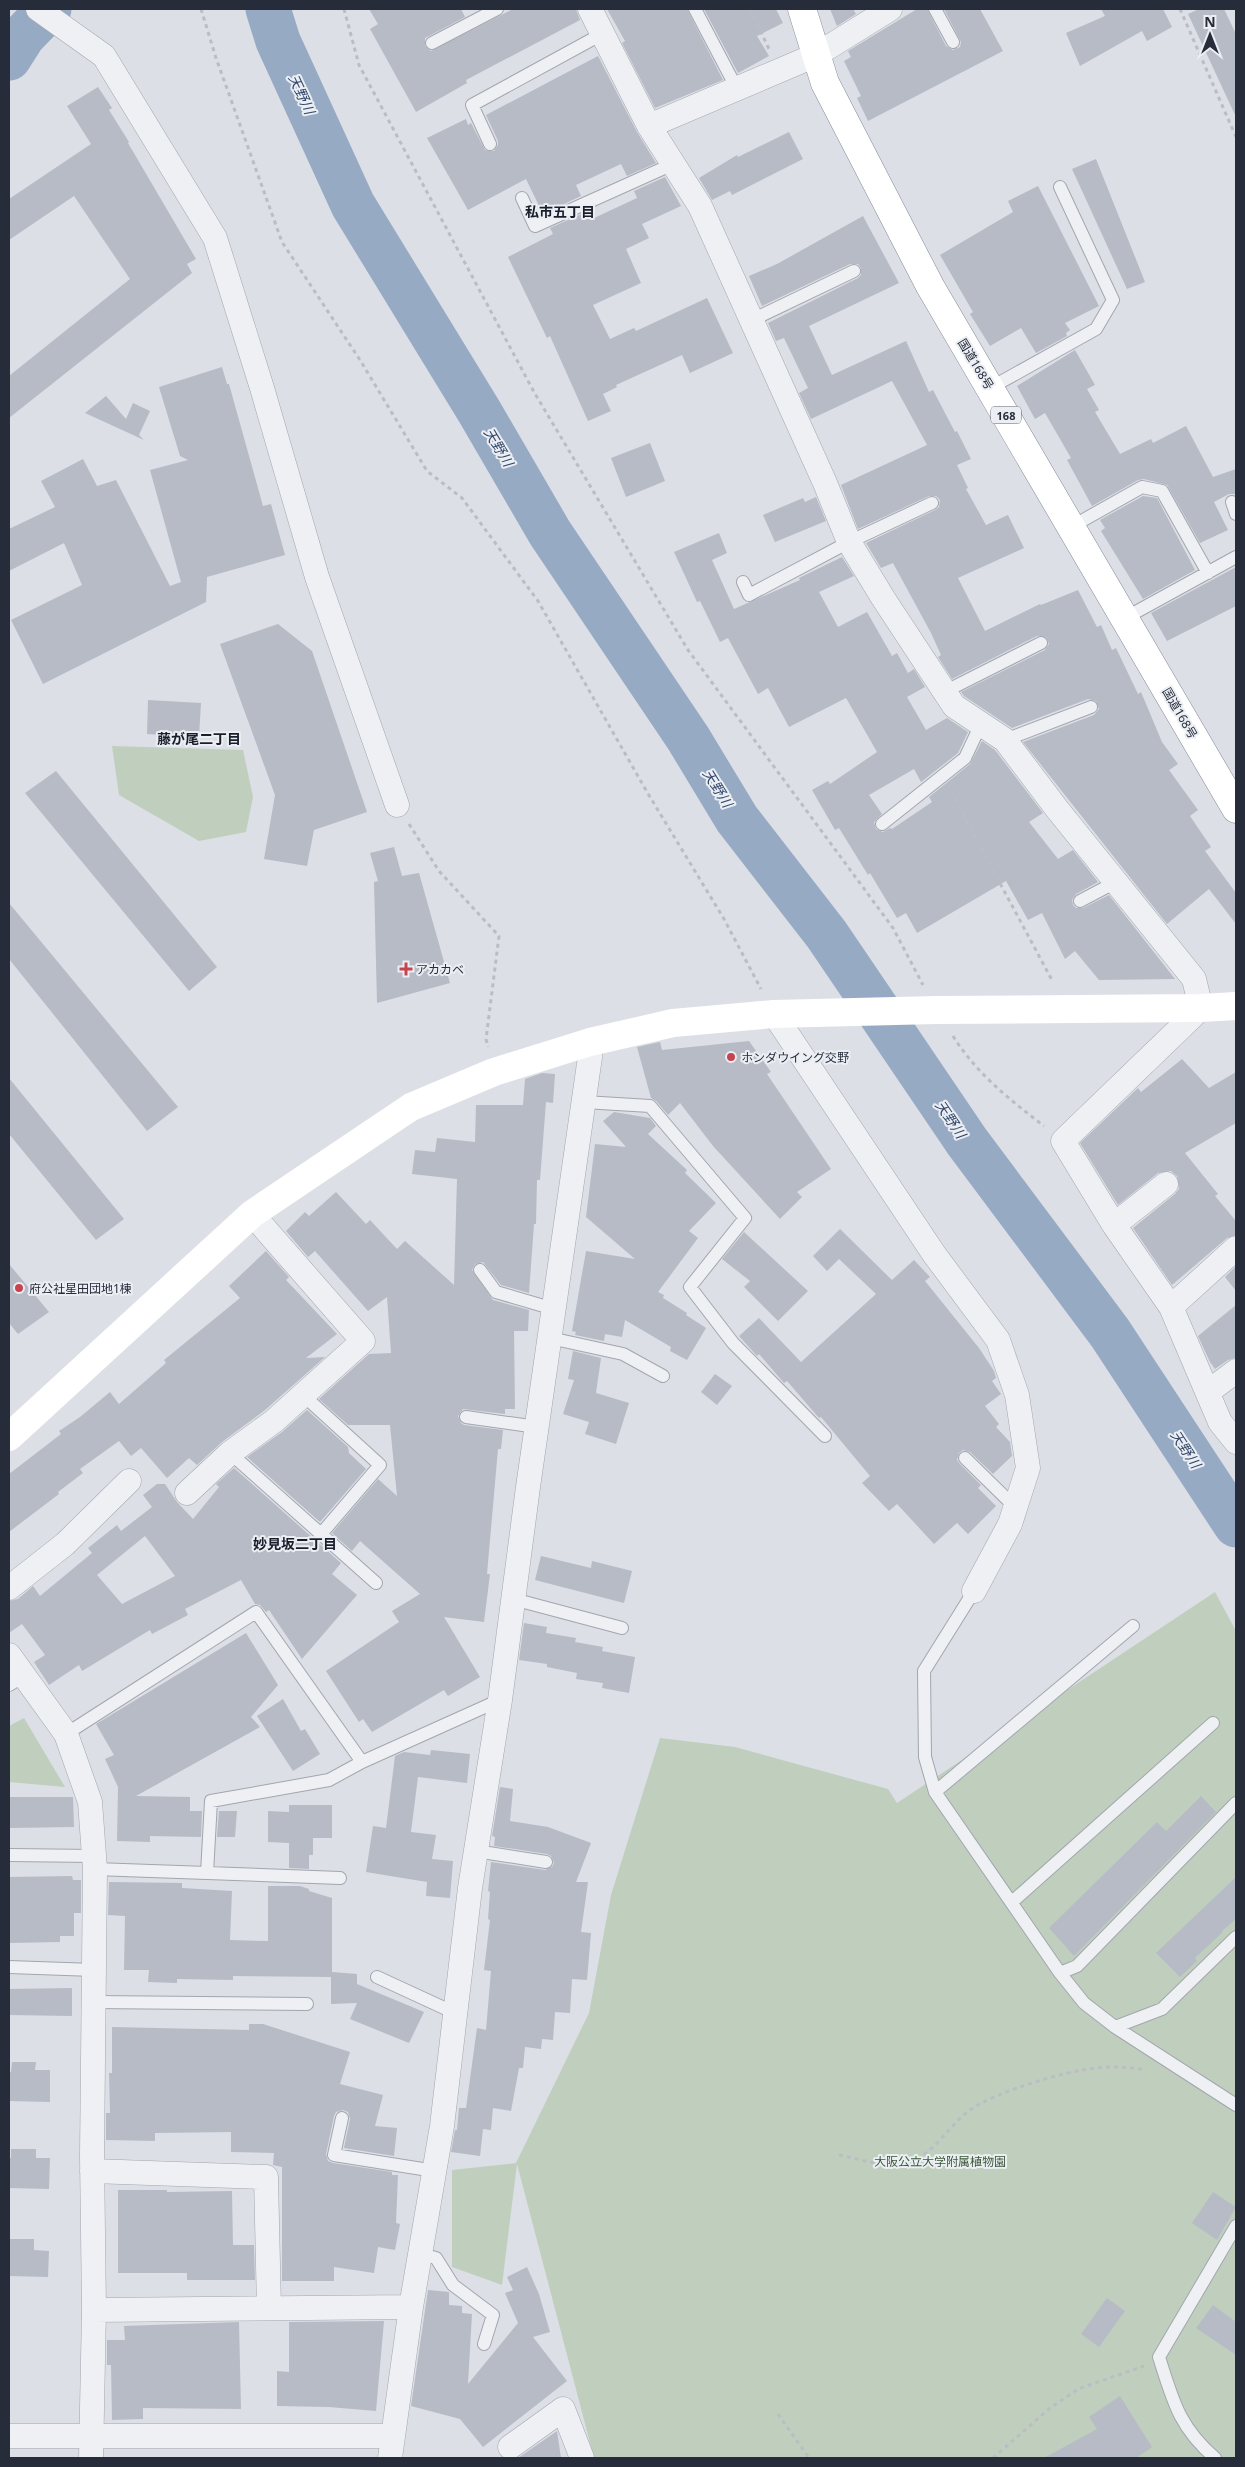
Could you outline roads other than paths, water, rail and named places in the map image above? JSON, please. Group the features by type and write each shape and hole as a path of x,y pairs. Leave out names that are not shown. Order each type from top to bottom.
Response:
{"main road":[{"name":"国道168号","path":"802,9 825,84 925,277 1236,810"},
{"path":"9,1437 252,1214 411,1107 494,1072 590,1042 673,1023 783,1013 1236,1006"}],"street":[{"path":"590,9 649,126 700,206 825,483 849,542 954,706 1005,740 1194,979 1201,1008 1063,1141 1114,1225 1171,1306 1220,1422 1236,1442"},
{"path":"649,126 736,87 816,55 890,9"},
{"path":"46,15 104,56 215,238 262,388 317,577 397,805"},
{"path":"783,1013 934,1254 998,1340 1017,1395 1028,1468 1010,1524 974,1591"},
{"path":"9,2436 91,2448 392,2447 411,2307 434,2171 476,1851 500,1700 584,1102 590,1042"},
{"path":"1114,1225 1166,1184"},
{"path":"187,1492 230,1453 274,1421 363,1341 252,1214"},
{"path":"1171,1306 1236,1248"},
{"path":"1208,1392 1236,1370"},
{"path":"9,1588 64,1544 129,1481"},
{"path":"9,1655 16,1680 66,1734 90,1802 95,1862 92,2171 94,2310 91,2448"},
{"path":"92,2171 266,2177 269,2308"},
{"path":"94,2310 411,2307"},
{"path":"510,2447 563,2409 582,2458"}],"lane":[{"path":"432,43 497,9"},
{"path":"694,9 736,87"},
{"path":"936,9 953,42"},
{"path":"490,144 472,106 602,34"},
{"path":"522,198 534,226 673,164"},
{"path":"990,388 1096,329 1113,300 1060,187"},
{"path":"752,320 854,271"},
{"path":"1071,527 1142,487 1162,491 1208,572"},
{"path":"743,582 749,594 849,542 932,503"},
{"path":"1125,618 1236,557"},
{"path":"944,692 1041,643"},
{"path":"1005,740 1091,707"},
{"path":"882,824 965,758 981,724"},
{"path":"1080,901 1116,882"},
{"path":"584,1102 650,1106 745,1218 690,1287 733,1344 825,1436"},
{"path":"480,1270 496,1292 554,1309"},
{"path":"550,1338 623,1354 663,1376"},
{"path":"303,1395 380,1465 322,1534"},
{"path":"466,1417 537,1427"},
{"path":"230,1453 376,1583"},
{"path":"964,1458 1014,1507"},
{"path":"974,1591 924,1672 925,1757 935,1792 1060,1973 1084,2003 1115,2027 1236,2105"},
{"path":"513,1599 622,1628"},
{"path":"66,1734 256,1612 362,1762"},
{"path":"935,1792 1133,1626"},
{"path":"207,1873 211,1801 329,1780 362,1762 500,1700"},
{"path":"1012,1902 1213,1722"},
{"path":"1060,1973 1077,1966 1236,1803"},
{"path":"476,1851 546,1862"},
{"path":"9,1855 207,1873 340,1878"},
{"path":"1115,2027 1162,2009 1236,1937"},
{"path":"9,1967 94,1970"},
{"path":"377,1977 455,2013"},
{"path":"93,2002 307,2004"},
{"path":"342,2118 334,2155 434,2171"},
{"path":"1215,2458 1196,2441 1179,2415 1159,2357 1236,2226"},
{"path":"420,2254 436,2258 453,2285 493,2315 484,2344"}],"waterway":[{"path":"9,58 23,36 49,9"},
{"name":"天野川","path":"268,9 278,41 353,205 479,411 550,533 688,738 737,819 827,935 968,1143 1110,1333 1236,1525"}],"place":[{"name":"アカカベ","path":"406,969"},
{"name":"ホンダウイング交野","path":"731,1057"},
{"name":"府公社星田団地1棟","path":"19,1288"}],"district":[{"name":"私市五丁目","path":"560,211"},
{"name":"藤が尾二丁目","path":"199,738"},
{"name":"妙見坂二丁目","path":"295,1543"}],"park label":[{"name":"大阪公立大学附属植物園","path":"940,2161"}]}
